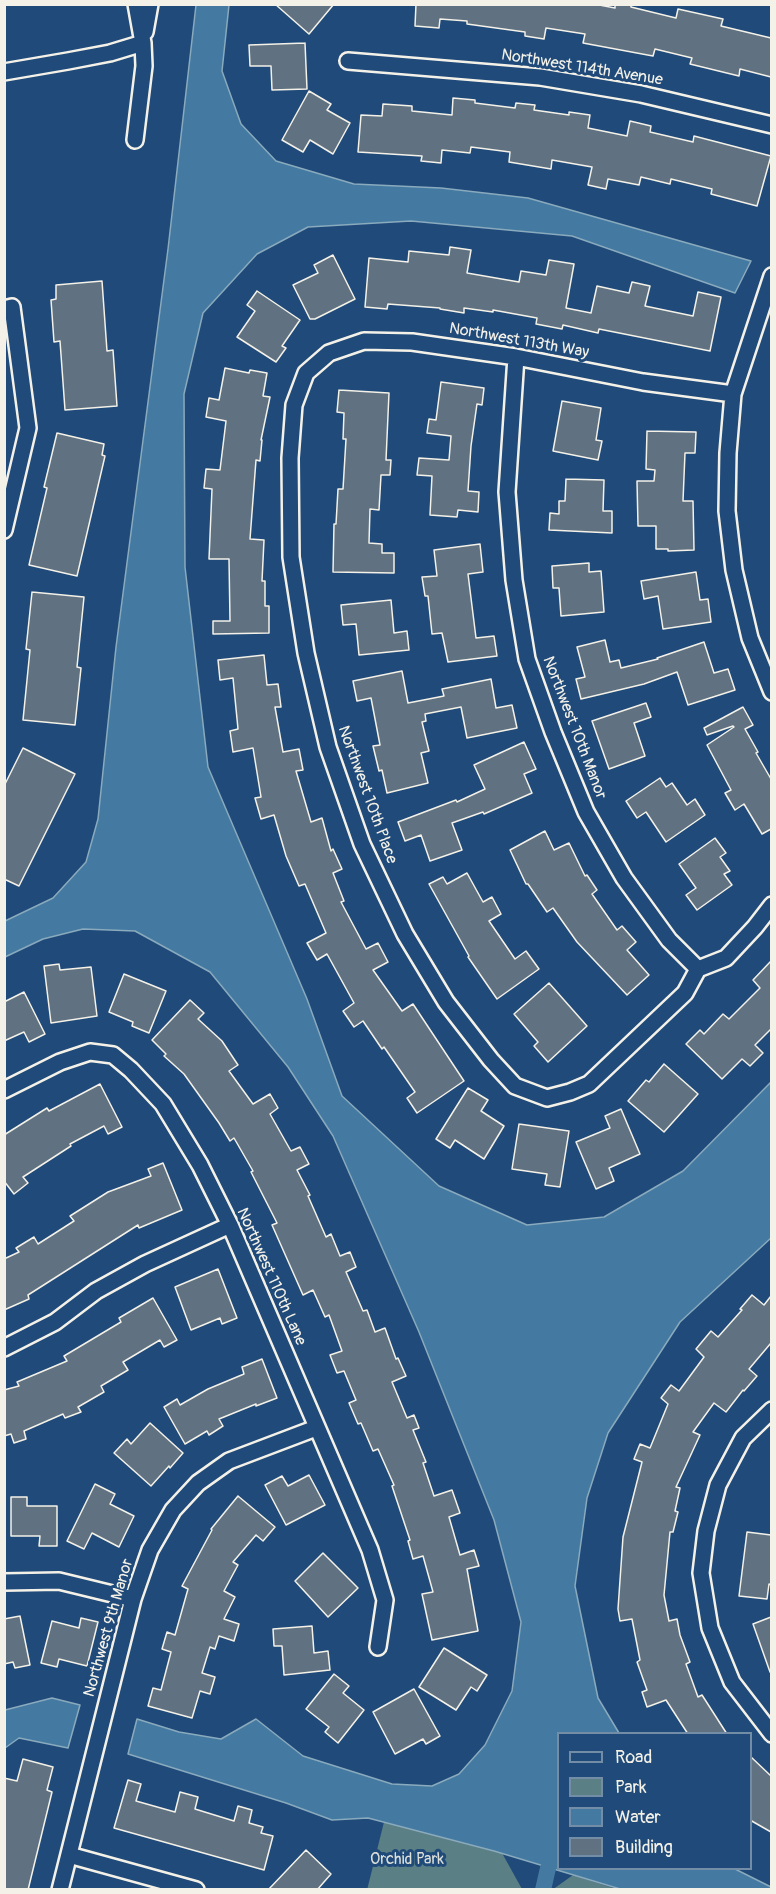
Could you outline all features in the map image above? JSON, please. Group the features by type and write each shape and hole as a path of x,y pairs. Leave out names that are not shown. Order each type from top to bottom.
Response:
{"street":[{"path":"135,140 144,66 143,43 136,4"},
{"path":"143,43 150,4"},
{"path":"4,72 68,61 143,43"},
{"name":"Northwest 114th Avenue","path":"348,61 540,77 641,94 771,124"},
{"path":"771,276 733,394 728,453 727,511 734,570 750,638 771,692"},
{"path":"4,309 12,307 28,428 4,530"},
{"name":"Northwest 113th Way","path":"306,373 329,353 363,341 412,342 516,357 643,382 733,394"},
{"name":"Northwest 10th Manor","path":"516,357 507,492 514,580 527,660 553,732 586,812 624,878 669,940 698,969"},
{"name":"Northwest 10th Place","path":"306,373 294,405 290,458 291,557 306,653 328,747 362,844 405,934 440,992 491,1060 515,1086 547,1098 589,1084 685,993 698,969"},
{"path":"698,969 726,958 755,927 771,905"},
{"name":"Northwest 110th Lane","path":"4,1090 60,1062 90,1052 113,1055 131,1070 163,1104 200,1165 230,1225 370,1550 385,1600 378,1647"},
{"path":"4,1348 55,1322 96,1291 145,1264 230,1225"},
{"path":"771,1410 743,1438 718,1485 706,1531 701,1573 710,1628 732,1682 771,1734"},
{"name":"Northwest 9th Manor","path":"60,1890 133,1599 150,1550 173,1510 198,1483 229,1461 316,1428"},
{"path":"4,1582 58,1581 133,1599"},
{"path":"69,1855 196,1890"}],"green space":[{"name":"Orchid Park","path":"384,1822 502,1853 522,1889 367,1890"},
{"path":"573,1875 616,1889 552,1890"}],"water":[{"path":"196,5 229,5 222,71 241,124 276,161 354,184 441,188 528,198 751,261 735,293 572,236 411,221 308,227 257,254 203,313 184,394 185,567 208,767 307,999 342,1096 439,1186 527,1225 604,1217 683,1171 771,1082 771,1238 680,1322 608,1433 587,1498 575,1586 598,1698 618,1732 557,1732 557,1870 368,1818 332,1820 286,1803 128,1754 137,1719 179,1732 221,1739 256,1719 303,1756 392,1784 432,1786 459,1774 485,1745 512,1691 521,1622 494,1520 419,1332 333,1136 288,1067 210,972 135,931 83,929 43,939 5,957 5,921 53,898 86,862 98,819 116,647 168,249"},
{"path":"52,1698 80,1705 68,1748 19,1738 5,1748 5,1710"},
{"path":"557,1870 737,1870 771,1887 771,1889 620,1889"}],"building":[{"path":"275,4 334,4 309,34"},
{"path":"416,4 594,4 615,8 615,4 631,4 631,7 676,18 678,9 723,19 721,26 771,38 771,77 740,69 739,76 690,64 692,58 655,49 653,56 583,43 585,34 546,28 544,39 525,36 525,32 467,24 467,21 440,19 439,28 415,26"},
{"path":"305,43 307,89 272,90 271,66 250,66 249,45"},
{"path":"309,91 331,104 327,110 350,123 333,154 310,140 303,152 282,140"},
{"path":"453,98 515,108 516,103 535,105 534,110 569,115 569,112 590,115 588,128 627,136 630,121 651,126 650,132 693,142 694,136 771,156 757,206 711,194 712,189 671,179 670,184 641,177 639,185 608,179 606,189 588,185 592,167 552,160 551,169 509,162 510,152 471,147 470,153 442,150 441,163 421,161 422,156 358,152 361,115 382,116 383,104 412,106 412,111 452,115"},
{"path":"450,247 471,250 467,273 519,282 521,271 546,275 549,260 574,264 566,308 591,313 597,286 629,293 632,282 650,286 645,306 693,316 698,292 721,297 710,351 599,329 598,333 563,325 562,329 536,324 537,318 493,310 493,312 464,308 464,313 440,308 388,304 387,309 365,307 369,258 408,262 409,251 449,255"},
{"path":"333,255 355,299 315,319 310,319 293,285 318,273 314,265"},
{"path":"102,281 107,351 113,350 117,406 65,410 60,341 54,342 51,300 56,299 56,285"},
{"path":"257,291 300,320 282,346 286,348 276,362 237,337 255,311 247,305"},
{"path":"225,368 249,373 250,370 267,373 263,396 270,397 261,440 260,461 256,460 250,539 264,540 262,581 265,581 265,606 269,606 269,633 213,634 213,621 230,621 229,559 209,559 212,489 204,488 206,469 220,470 226,421 206,417 209,398 219,400"},
{"path":"441,382 484,388 482,405 477,404 468,491 479,492 478,512 458,510 457,517 430,515 432,476 417,475 419,458 449,460 451,436 427,433 429,419 436,420"},
{"path":"339,390 389,393 386,460 391,460 390,475 381,475 379,510 370,509 369,543 382,544 382,553 394,553 394,573 333,572 334,524 336,524 338,489 343,489 346,439 343,439 344,413 337,412"},
{"path":"562,401 601,408 596,440 602,441 598,460 553,451"},
{"path":"647,431 696,432 695,453 685,453 683,501 693,501 694,550 656,549 656,526 638,526 637,481 654,481 655,470 646,469"},
{"path":"57,433 104,444 102,455 105,456 77,576 29,565"},
{"path":"566,479 604,480 603,511 612,511 612,533 549,530 550,513 559,514 559,501 565,501"},
{"path":"480,544 483,572 468,574 476,638 494,636 497,656 448,662 442,633 432,634 428,596 425,596 422,577 437,576 434,550"},
{"path":"589,563 589,572 601,571 604,612 561,616 559,588 553,588 552,566"},
{"path":"696,572 700,600 708,599 711,622 663,629 658,596 644,599 641,581"},
{"path":"32,592 84,597 77,667 81,668 75,725 23,720 30,650 26,649"},
{"path":"391,600 394,633 407,631 409,650 359,655 356,624 343,625 341,605"},
{"path":"605,640 610,662 619,660 621,668 658,659 704,642 714,673 728,669 735,690 688,705 677,672 644,684 581,699 576,679 585,677 577,647"},
{"path":"264,655 267,685 278,684 281,707 275,707 283,752 299,749 303,770 296,771 311,822 322,818 331,851 333,849 342,869 333,873 344,901 341,902 366,949 378,943 388,962 373,970 402,1011 413,1004 464,1081 417,1113 407,1098 415,1092 384,1047 382,1049 363,1021 354,1027 343,1011 354,1003 327,954 317,960 307,943 326,933 305,884 299,886 286,856 274,815 261,819 255,798 261,797 253,748 233,752 230,731 238,729 233,678 220,680 218,660"},
{"path":"402,671 408,703 444,696 442,689 491,679 496,708 512,705 517,728 467,738 461,707 425,714 426,721 422,722 429,751 421,753 428,783 387,793 373,746 380,745 371,698 357,701 353,681"},
{"path":"646,703 651,717 634,723 645,756 609,769 592,721"},
{"path":"743,707 753,725 745,729 771,779 771,829 762,834 744,804 735,810 725,793 731,790 707,745 734,727 707,735 704,728"},
{"path":"524,742 536,769 524,774 532,793 484,814 483,812 452,823 462,850 430,861 421,835 405,841 398,822 456,800 457,802 485,789 474,765"},
{"path":"23,748 75,774 19,886 4,879 4,786"},
{"path":"660,778 666,787 672,783 687,805 695,799 705,815 666,842 646,812 637,818 626,801"},
{"path":"545,831 554,850 569,843 585,876 587,875 597,890 592,894 617,930 622,926 636,942 627,950 649,975 627,995 577,942 553,908 547,912 526,884 510,850"},
{"path":"715,838 726,853 720,857 730,871 724,874 732,885 697,910 686,895 696,888 679,864"},
{"path":"467,873 483,902 492,897 501,914 489,921 515,959 526,951 539,969 497,999 468,957 429,884 443,877 447,884"},
{"path":"771,961 771,1029 755,1045 763,1053 750,1066 742,1059 722,1079 686,1044 700,1030 704,1034 723,1014 729,1019 760,988 753,980"},
{"path":"59,964 60,970 91,967 97,1016 51,1023 44,966"},
{"path":"124,974 166,991 149,1033 132,1026 133,1022 109,1012"},
{"path":"549,983 587,1026 548,1062 534,1046 538,1042 514,1014"},
{"path":"24,992 45,1034 29,1042 24,1032 4,1041 4,1002"},
{"path":"190,1000 204,1013 198,1019 222,1041 238,1065 229,1071 253,1104 270,1094 278,1108 270,1114 291,1151 300,1147 309,1164 297,1170 310,1195 308,1196 326,1237 331,1234 340,1256 350,1252 356,1267 346,1272 363,1311 367,1310 375,1332 385,1328 396,1359 398,1358 406,1376 392,1382 407,1418 414,1415 419,1428 413,1430 426,1462 423,1463 434,1496 452,1490 460,1513 449,1517 460,1555 474,1550 479,1566 467,1569 478,1631 432,1640 422,1594 433,1592 423,1556 413,1559 408,1541 410,1540 392,1486 394,1485 378,1449 373,1451 361,1423 358,1424 349,1403 356,1400 344,1371 337,1373 330,1355 342,1351 329,1315 325,1317 313,1290 303,1295 272,1225 277,1223 251,1172 253,1171 234,1138 230,1141 184,1074 164,1056 166,1054 152,1040"},
{"path":"664,1064 698,1094 664,1132 628,1101 646,1080 649,1082"},
{"path":"100,1084 122,1127 108,1134 104,1126 70,1144 71,1146 23,1177 28,1183 14,1194 4,1181 4,1135 47,1108 49,1111"},
{"path":"468,1088 488,1100 481,1111 504,1126 484,1159 455,1140 450,1148 436,1139"},
{"path":"621,1109 640,1154 609,1168 614,1181 596,1189 576,1142 610,1128 605,1116"},
{"path":"519,1124 569,1131 560,1187 545,1185 547,1174 512,1169"},
{"path":"163,1163 182,1210 139,1228 138,1225 28,1295 29,1299 4,1310 4,1259 19,1252 16,1248 34,1237 38,1244 74,1221 70,1216 108,1192 151,1176 148,1169"},
{"path":"218,1269 237,1318 222,1324 220,1318 191,1330 175,1287"},
{"path":"752,1295 764,1305 771,1296 771,1343 749,1369 757,1376 726,1412 714,1403 693,1432 700,1435 676,1487 680,1488 675,1511 678,1512 673,1532 670,1532 664,1595 669,1621 677,1619 690,1662 686,1664 698,1697 702,1695 726,1732 687,1732 666,1700 647,1707 642,1692 647,1690 637,1662 640,1660 632,1619 620,1621 618,1609 623,1537 642,1462 634,1459 640,1444 650,1448 668,1404 661,1398 671,1385 679,1391 704,1357 696,1349 711,1331 718,1337 742,1310 740,1309"},
{"path":"153,1298 177,1340 164,1347 160,1340 123,1362 128,1370 101,1386 104,1392 78,1407 81,1412 65,1418 63,1414 24,1431 26,1439 14,1443 11,1434 4,1436 4,1390 19,1386 17,1382 67,1361 64,1356 121,1322 119,1318"},
{"path":"262,1359 277,1398 219,1419 223,1426 209,1435 207,1431 185,1444 164,1407 177,1399 180,1405 208,1389 244,1374 242,1367"},
{"path":"150,1423 183,1453 151,1486 114,1453 127,1439 131,1444"},
{"path":"309,1475 325,1505 286,1525 265,1485 282,1476 288,1486"},
{"path":"95,1484 115,1494 110,1504 134,1516 119,1547 92,1533 84,1549 67,1541"},
{"path":"238,1496 275,1527 263,1541 256,1535 233,1562 238,1565 224,1591 235,1597 224,1619 239,1624 234,1641 219,1636 215,1649 210,1647 202,1673 215,1677 210,1694 200,1691 192,1718 148,1706 153,1688 161,1690 171,1652 162,1649 167,1632 175,1635 188,1589 182,1586 211,1529"},
{"path":"11,1497 27,1497 27,1506 57,1506 57,1546 39,1546 40,1536 11,1536"},
{"path":"747,1532 771,1535 771,1585 769,1584 767,1599 739,1596"},
{"path":"323,1553 358,1588 328,1617 295,1581"},
{"path":"20,1616 30,1665 15,1668 13,1662 4,1664 4,1619"},
{"path":"771,1617 771,1672 770,1672 753,1624"},
{"path":"81,1618 98,1622 87,1666 59,1659 57,1667 41,1663 52,1621 79,1628"},
{"path":"312,1626 314,1653 328,1651 330,1670 284,1675 282,1646 274,1646 273,1629"},
{"path":"444,1648 487,1675 477,1691 471,1687 456,1710 419,1687"},
{"path":"334,1674 349,1686 343,1693 364,1710 338,1743 325,1732 329,1727 306,1709"},
{"path":"414,1689 440,1736 426,1744 423,1739 395,1754 373,1712"},
{"path":"752,1758 771,1776 771,1832 752,1821"},
{"path":"23,1759 53,1767 47,1790 52,1792 28,1890 4,1890 4,1778 17,1781"},
{"path":"128,1780 141,1784 136,1801 175,1812 180,1792 198,1797 195,1809 234,1821 238,1806 252,1810 249,1823 263,1827 261,1833 273,1836 264,1870 114,1828"},
{"path":"306,1850 331,1874 317,1890 268,1890"}],"waterway":[{"path":"543,1890 548,1868"}]}
